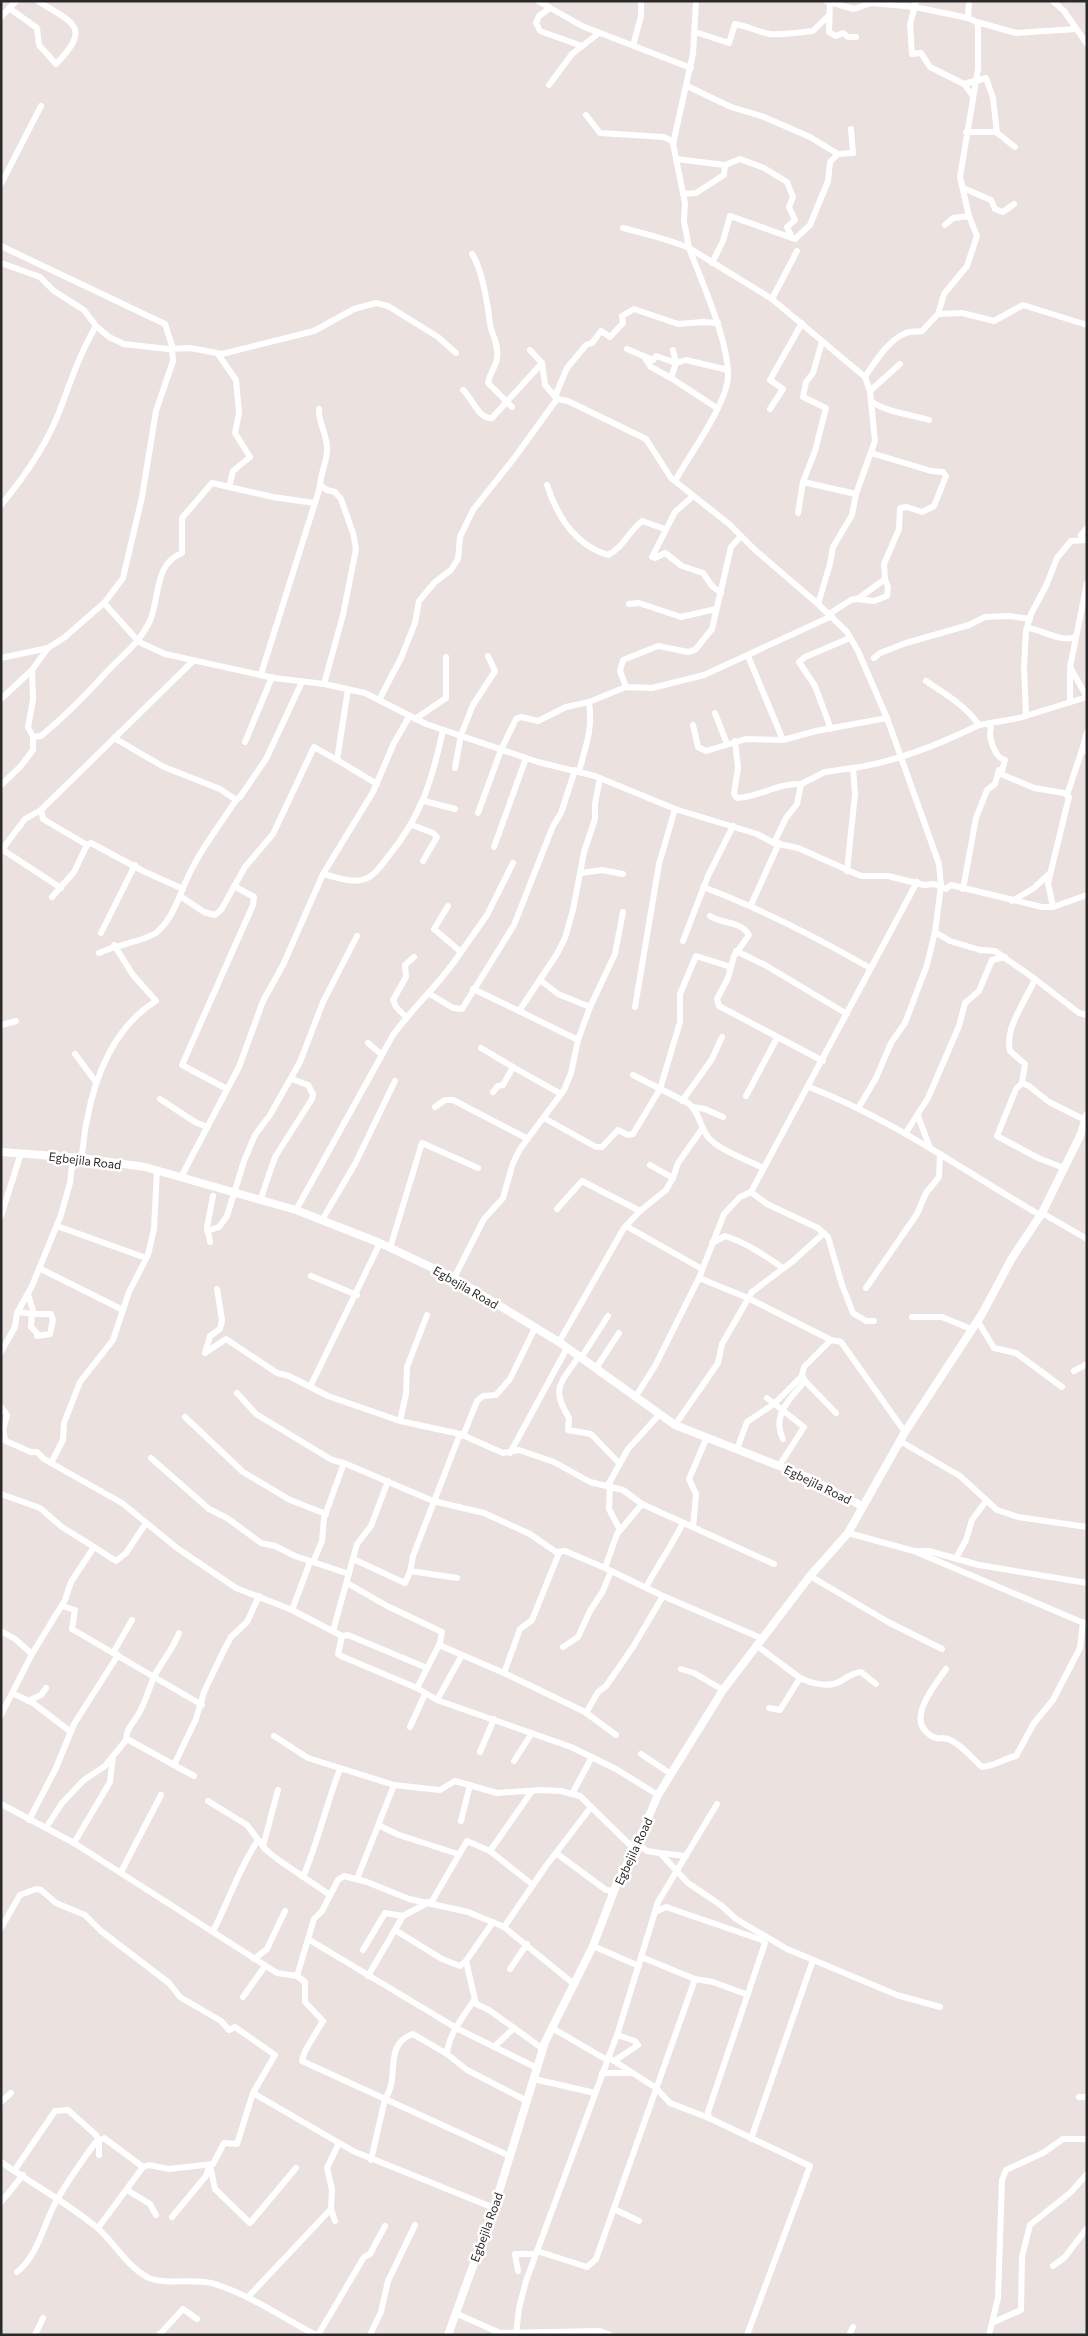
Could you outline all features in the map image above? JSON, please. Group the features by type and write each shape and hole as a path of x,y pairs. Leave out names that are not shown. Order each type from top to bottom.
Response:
{"street":[{"path":"1,17 16,1"},
{"path":"9,8 37,28 39,45 56,64 71,49 76,40 76,30 72,23 38,1"},
{"path":"538,1 582,26 691,68"},
{"path":"633,46 641,16 641,1"},
{"path":"675,482 717,408 727,384 728,370 718,323 690,248 684,221 683,194 674,142 691,68 696,1"},
{"path":"968,18 969,1"},
{"path":"1053,1 1064,11 1087,44"},
{"path":"856,37 848,37 843,34 836,36 829,32 829,2 854,9 870,2 915,4 1016,33 1076,29"},
{"path":"915,4 910,25 912,54 922,53 930,68 964,84 973,96"},
{"path":"550,8 539,16 536,24 540,31 582,46"},
{"path":"695,32 729,43 735,24 750,26 768,34 786,34 813,31 828,16"},
{"path":"865,377 877,358 889,346 906,332 922,331 938,314 944,294 967,266 977,236 969,216 960,177 978,69 977,22"},
{"path":"549,84 572,54 599,33"},
{"path":"964,84 986,78 993,98 997,134"},
{"path":"687,86 731,107 764,117 810,137 838,154 853,153 851,129"},
{"path":"1,184 41,106"},
{"path":"586,115 600,133 664,137 674,142"},
{"path":"966,132 997,134 1015,147"},
{"path":"712,263 723,241 730,216 795,239 810,225 828,181 830,162 838,154"},
{"path":"676,159 725,165 740,159 764,168 787,182 793,197 789,207 795,220 787,227 792,238"},
{"path":"683,194 696,193 711,185 724,175 725,165"},
{"path":"962,188 990,200 996,209 1003,212 1014,204"},
{"path":"945,225 954,218 969,216"},
{"path":"623,228 656,238 666,239 690,248 772,298 865,377 870,391 875,440 856,494 852,515 836,538 818,604"},
{"path":"1,246 165,324 172,349 173,361 156,411 142,497 124,573 104,603 65,637 48,648 1,658"},
{"path":"772,298 797,251"},
{"path":"472,254 476,259 482,288 488,300 490,327 496,338 497,359 488,383 510,404"},
{"path":"1,263 40,277 54,290 84,310 96,326 109,337 124,344 172,349 190,348 218,354 314,331 354,309 376,303 388,306 438,337 456,353"},
{"path":"938,314 962,313 994,321 1023,305 1087,325"},
{"path":"379,700 415,623 419,601 435,582 451,570 458,559 460,538 478,502 515,458 557,399 556,394 567,368 586,345 592,343 601,331 610,337 623,324 622,316 634,309 678,324 718,323"},
{"path":"770,409 783,389 770,380 802,323"},
{"path":"1,505 32,465 61,407 66,391 96,326"},
{"path":"798,513 804,482 815,451 826,408 803,397 806,382 813,373 822,342"},
{"path":"627,348 645,358 653,360 656,356 676,363 686,360 728,370"},
{"path":"530,350 542,363 545,385 557,399 568,401 646,439 675,482 721,516 783,576 830,615 850,638 887,718 939,864 941,886 935,932 927,965 905,1023 891,1043 876,1078 859,1107"},
{"path":"671,378 676,363 673,350"},
{"path":"218,354 236,380 239,413 234,433 250,457 233,470 229,487"},
{"path":"645,358 652,367 717,408"},
{"path":"463,390 472,398 477,410 488,419 492,418 510,404 542,363"},
{"path":"870,391 900,364"},
{"path":"871,402 882,409 900,411 928,420"},
{"path":"261,674 320,484 320,475 328,449 318,416 319,408"},
{"path":"478,813 501,750 516,720 521,717 538,721 566,707 589,702 626,687 652,688 704,675 748,656 830,615 851,600 874,601 887,596 888,587 885,579 884,564 899,529 900,508 907,507 922,512 934,506 946,476 943,472 931,472 871,453"},
{"path":"804,482 856,494"},
{"path":"33,737 41,736 83,700 105,674 139,642 150,622 159,581 167,565 182,553 182,518 212,483 274,497 314,503"},
{"path":"320,484 327,490 335,492 341,499 353,533 356,550 343,615 324,684"},
{"path":"547,485 564,524 586,546 599,552 608,555 614,552 622,546 642,521 665,529"},
{"path":"693,496 675,512 652,557 655,558 665,553 682,566 703,573 712,586 721,593"},
{"path":"1086,540 1081,535 1087,528"},
{"path":"626,687 620,671 624,660 658,646 688,652 695,650 712,629 731,548 741,536"},
{"path":"1026,716 1025,637 1030,619 1057,558 1071,541 1086,540"},
{"path":"857,599 885,579"},
{"path":"1070,701 1070,672 1075,637 1087,583"},
{"path":"104,603 139,642 165,654 272,677 348,689 379,700 412,718 443,730 526,758 577,770 600,778 676,808 757,834 776,843 798,848 861,876 888,876 916,883 941,886 946,889 951,885 1012,900 1053,907 1087,894"},
{"path":"629,604 639,603 681,617 716,609"},
{"path":"874,658 880,653 906,643 969,625 985,617 1009,616 1030,619"},
{"path":"1028,628 1040,629 1058,638 1069,639 1075,637"},
{"path":"831,729 815,686 799,662 805,657 850,638"},
{"path":"1,700 32,670 48,648"},
{"path":"455,768 461,736 472,705 495,671 488,656"},
{"path":"748,656 783,740"},
{"path":"181,1177 239,1067 263,1001 290,949 324,874 377,784 394,742 412,718 446,698 446,657"},
{"path":"61,888 2,851 25,819 41,810 193,661"},
{"path":"1,785 20,767 32,752 33,737 28,727 33,700 32,670"},
{"path":"735,741 738,759 734,794 737,798 758,794 783,785 801,784 825,772 901,757 979,725 1026,716 1087,697 1070,672"},
{"path":"245,742 272,677"},
{"path":"926,680 952,698 972,715 979,725"},
{"path":"99,953 114,945 143,939 156,932 172,912 202,850 216,833 236,800 266,759 302,682"},
{"path":"337,760 348,689"},
{"path":"430,994 458,1010 462,1008 514,925 553,826 561,813 577,770 587,750 592,725 589,702"},
{"path":"714,713 727,744"},
{"path":"692,724 698,747 706,751 735,741 755,738 783,740 816,731 887,718"},
{"path":"988,724 991,728 989,740 1001,759 1005,760 1001,774 1034,788 1067,795 1070,800 1050,874 1048,888 1053,907"},
{"path":"324,874 353,881 365,879 376,872 412,825 424,801 443,730"},
{"path":"1067,795 1084,751 1087,732"},
{"path":"114,738 164,766 220,789 236,800"},
{"path":"41,810 43,819 87,845 91,843 135,865 182,892 204,912 215,915 221,910 244,867 272,834 314,747 377,784"},
{"path":"494,847 526,758"},
{"path":"963,889 976,818 987,790 995,784 1001,759"},
{"path":"847,871 855,794 853,768"},
{"path":"519,1011 557,954 565,938 581,873 584,852 595,819 595,804 600,778"},
{"path":"751,905 786,818 797,804 801,784"},
{"path":"424,801 455,809"},
{"path":"635,1008 659,864 676,808"},
{"path":"412,825 433,833 437,837 423,861"},
{"path":"683,941 703,887 733,826"},
{"path":"52,898 74,872 87,845"},
{"path":"296,1210 381,1054 406,1016 447,975 488,915 513,863"},
{"path":"101,933 135,865"},
{"path":"581,873 602,870 623,874"},
{"path":"1012,900 1034,888 1050,874"},
{"path":"636,1396 654,1366 699,1278 727,1209 740,1197 751,1192 809,1087 916,883"},
{"path":"227,1089 182,1065 253,905 254,896 234,886"},
{"path":"703,887 751,905 798,927 870,968"},
{"path":"448,906 434,930 461,952"},
{"path":"454,1278 484,1219 503,1198 513,1164 528,1139 562,1094 569,1080 578,1040 614,954 623,912"},
{"path":"710,916 718,921 733,923 747,932 747,940 736,951 728,978 718,999 719,1006 777,1038 823,1060"},
{"path":"935,932 950,941 980,950 995,951 1079,1013 1087,1015"},
{"path":"207,1231 221,1225 229,1213 234,1193 255,1135 270,1115 292,1078 323,1002 357,936"},
{"path":"1,1352 14,1327 18,1312 28,1294 57,1226 67,1196 96,1082 120,1034 156,1001 133,975 114,945"},
{"path":"736,951 765,965 847,1014"},
{"path":"544,1118 599,1148 615,1131 633,1134 660,1090 680,1022 680,994 696,956 731,967"},
{"path":"406,1016 396,1007 393,1000 406,977 405,965 414,957"},
{"path":"905,1134 918,1116 959,1026 965,1003 979,992 992,960 997,957 1005,957"},
{"path":"1035,979 1008,1038 1010,1051 1025,1064 1022,1083 1016,1089 997,1136 1038,1158 1064,1168"},
{"path":"540,980 558,994 590,1008"},
{"path":"473,989 578,1040"},
{"path":"1,1024 16,1021"},
{"path":"682,1101 712,1059 722,1037"},
{"path":"746,1096 777,1038"},
{"path":"368,1043 381,1054"},
{"path":"481,1048 562,1094"},
{"path":"75,1054 96,1082"},
{"path":"493,1092 498,1086 503,1085 513,1067"},
{"path":"633,1075 693,1107 705,1109 723,1117"},
{"path":"260,1201 275,1157 312,1099 313,1094 308,1085 292,1078"},
{"path":"322,1220 355,1164 396,1081"},
{"path":"862,1506 905,1432 978,1320 1041,1214 1064,1168 1086,1117 1049,1102 1030,1086 1022,1083"},
{"path":"809,1087 859,1107 1087,1239"},
{"path":"160,1099 195,1122 208,1127"},
{"path":"435,1107 444,1100 453,1100 528,1139"},
{"path":"693,1107 702,1128 720,1148 746,1158 763,1168"},
{"path":"918,1116 930,1148"},
{"path":"558,1342 626,1226 640,1211 666,1190 673,1178 677,1165 702,1128"},
{"path":"390,1248 422,1143 478,1168"},
{"name":"Egbejila Road","path":"1,1152 77,1157 157,1170 296,1210 380,1243 454,1278 558,1342 675,1425 819,1483 862,1506 848,1533 810,1576 723,1690 658,1795 614,1891 593,1946 575,1985 561,2007 543,2049 494,2208 448,2335"},
{"path":"1,1216 21,1153"},
{"path":"866,1288 917,1214 926,1193 936,1183 939,1177 940,1154"},
{"path":"650,1165 673,1178"},
{"path":"51,1463 63,1440 64,1423 80,1382 112,1340 129,1292 146,1258 154,1229 157,1170"},
{"path":"558,1209 582,1181 640,1211"},
{"path":"751,1192 767,1204 818,1228 828,1237 842,1285 854,1313 866,1321 874,1321"},
{"path":"210,1242 207,1231 213,1196"},
{"path":"57,1226 146,1258"},
{"path":"626,1226 702,1269"},
{"path":"675,1425 718,1363 722,1344 752,1292 824,1233"},
{"path":"712,1243 724,1236 737,1240 758,1250 783,1268"},
{"path":"310,1388 380,1243"},
{"path":"39,1268 123,1310"},
{"path":"311,1276 356,1295"},
{"path":"699,1278 748,1298 831,1340 841,1342 905,1432"},
{"path":"217,1289 222,1320 220,1329 210,1336 205,1353 226,1339 277,1373 289,1376 328,1396 400,1420 462,1435 503,1453 519,1450 554,1462 590,1482 609,1485 623,1490 642,1504 774,1564"},
{"path":"18,1312 32,1314 31,1327 37,1333 37,1336 50,1334 53,1320 50,1314 34,1314 28,1294"},
{"path":"400,1420 408,1367 427,1315"},
{"path":"608,1316 558,1388 559,1401 570,1418 568,1430 591,1434 620,1464"},
{"path":"912,1317 942,1317 971,1329"},
{"path":"978,1320 994,1348 1016,1353 1062,1387"},
{"path":"353,1559 405,1583 433,1500 477,1401 483,1396 496,1395 510,1379 535,1328"},
{"path":"596,1368 618,1333"},
{"path":"783,1439 779,1430 782,1410 804,1378 804,1367 831,1340"},
{"path":"510,1453 567,1348"},
{"path":"1074,1371 1087,1364"},
{"path":"738,1449 747,1422 774,1404 804,1378"},
{"path":"804,1378 836,1413"},
{"path":"237,1393 256,1414 332,1460 344,1463 433,1500 484,1513 530,1534 559,1553 565,1552 608,1570 761,1638"},
{"path":"767,1398 804,1427 779,1466"},
{"path":"1,1408 7,1415 3,1439 31,1452 37,1452 51,1463 117,1499 177,1548 236,1588 292,1610 342,1636 348,1635 427,1668"},
{"path":"620,1530 610,1509 609,1485 628,1449 659,1415"},
{"path":"185,1417 243,1472 290,1500 326,1514"},
{"path":"693,1527 696,1494 688,1479 707,1438"},
{"path":"900,1442 960,1476 997,1510 1007,1514 1087,1526"},
{"path":"151,1458 209,1509 227,1518 261,1543 275,1546 310,1562 349,1574"},
{"path":"292,1610 310,1562 314,1560 322,1541 326,1514 344,1463"},
{"path":"333,1631 357,1544 371,1526 388,1481"},
{"path":"1,1494 40,1508 62,1527 116,1561 126,1553 146,1523"},
{"path":"956,1558 966,1540 972,1520 986,1501"},
{"path":"563,1647 578,1637 590,1611 604,1591 620,1530 642,1504"},
{"path":"646,1587 683,1523"},
{"path":"848,1533 914,1551 1085,1623 1080,1648 1053,1700 1034,1723 1016,1756 991,1766 982,1766 947,1738 939,1739 932,1736 924,1726 922,1708 946,1669"},
{"path":"1,1715 14,1694 32,1654 62,1606 71,1582 94,1547"},
{"path":"914,1551 929,1551 979,1565 1087,1583"},
{"path":"504,1673 520,1629 532,1620 559,1553"},
{"path":"410,1571 458,1578"},
{"path":"810,1576 881,1618 942,1649"},
{"path":"347,1583 387,1606 442,1632 439,1645 417,1688"},
{"path":"174,1765 202,1705 204,1692 223,1652 231,1637 247,1622 259,1596"},
{"path":"586,1713 598,1692 606,1686 633,1647 663,1596"},
{"path":"62,1606 75,1610 72,1629 202,1705"},
{"path":"29,1820 60,1761 71,1732 132,1620"},
{"path":"1,1631 15,1639 32,1654"},
{"path":"46,1828 62,1803 84,1780 105,1766 126,1740 126,1732 139,1714 154,1677 165,1657 174,1649 179,1633"},
{"path":"342,1636 338,1654 417,1688 438,1700 571,1747 658,1795"},
{"path":"439,1645 504,1673 586,1713 616,1735"},
{"path":"756,1645 800,1678 809,1682 833,1684 853,1673 861,1672 876,1684"},
{"path":"438,1700 462,1655"},
{"path":"681,1669 694,1673 723,1690"},
{"path":"769,1708 780,1710 800,1678"},
{"path":"28,1701 41,1695 46,1688"},
{"path":"14,1694 28,1701 71,1732"},
{"path":"410,1727 425,1694"},
{"path":"480,1752 494,1719"},
{"path":"514,1761 532,1733"},
{"path":"274,1736 308,1758 340,1770 394,1785 440,1790 455,1781 497,1793 561,1791 580,1796 636,1846 647,1851 686,1856"},
{"path":"126,1740 129,1739 194,1776"},
{"path":"641,1754 671,1774"},
{"path":"74,1843 110,1782 114,1755"},
{"path":"572,1794 592,1757"},
{"path":"303,1877 311,1859 325,1807 340,1770"},
{"path":"357,1879 394,1785"},
{"path":"461,1821 470,1785"},
{"path":"213,1931 249,1853 260,1843 278,1790"},
{"path":"490,1852 532,1791"},
{"path":"121,1872 161,1795"},
{"path":"208,1801 247,1826 260,1843 277,1859 330,1895"},
{"path":"1,1804 74,1843 265,1966 277,1973 297,1976 305,1982 305,2002 323,2020 305,2051 302,2061 510,2156"},
{"path":"516,2334 521,2298 602,2073 610,2060 616,2035 658,1902 717,1804"},
{"path":"504,1927 591,1807"},
{"path":"378,1825 399,1835 458,1854"},
{"path":"368,1976 403,1916 430,1903 467,1841 490,1852 533,1885"},
{"path":"556,1853 606,1890 614,1891"},
{"path":"660,1853 678,1870 688,1883 722,1906 736,1919 788,1949 897,1995 940,2007"},
{"path":"297,1976 314,1919 322,1911 338,1880 344,1876 357,1879 409,1899 468,1912 504,1927 575,1985"},
{"path":"1,1928 20,1895 36,1889 41,1890 56,1903 85,1915 101,1932 170,1983 180,1997 221,2021 229,2030 235,2027 275,2055 253,2092 237,2144 224,2143 216,2160 210,2164 169,2169 149,2165 143,2167 98,2228"},
{"path":"655,1912 666,1907 762,1940 765,1943 708,2112 709,2118"},
{"path":"254,1959 267,1949 285,1911"},
{"path":"363,1950 385,1913 403,1916"},
{"path":"395,1930 442,1959 460,1966 466,1961 493,1922"},
{"path":"308,1939 341,1957 368,1976 425,2007 457,2028 537,2068"},
{"path":"510,1969 527,1944"},
{"path":"593,1946 638,1966"},
{"path":"641,1957 694,1978 713,1982 748,1995"},
{"path":"751,2139 813,1960"},
{"path":"466,1961 474,2000 479,2007 489,2010 543,2049"},
{"path":"243,1997 265,1966"},
{"path":"518,2271 515,2254 536,2253 587,2267 596,2259 694,1978"},
{"path":"447,2054 448,2047 457,2028 474,2000"},
{"path":"494,2047 514,2028"},
{"path":"552,2028 656,2088 670,2103 709,2118 810,2166 747,2335"},
{"path":"371,2160 385,2099 390,2092 397,2045 403,2038 413,2034 447,2054 467,2070 527,2101"},
{"path":"610,2060 638,2045 628,2038 616,2035"},
{"path":"602,2073 631,2073"},
{"path":"534,2079 595,2093"},
{"path":"253,2092 371,2160 494,2208"},
{"path":"1,2102 11,2093"},
{"path":"14,2171 55,2111 68,2110 99,2141 99,2155"},
{"path":"17,2272 22,2268 35,2246 57,2199 95,2143 104,2138 143,2167"},
{"path":"989,2335 994,2322 998,2298 1002,2180 1006,2170 1043,2153 1062,2139 1087,2139"},
{"path":"335,2222 331,2210 332,2190 327,2168 339,2142"},
{"path":"1,2162 23,2175 98,2228 114,2247 147,2277 216,2284 248,2297 281,2318 317,2335 364,2257 370,2254 385,2226"},
{"path":"210,2164 216,2189 250,2223 296,2168"},
{"path":"172,2217 206,2176 210,2164"},
{"path":"994,2322 1022,2310 1022,2257 1030,2224 1071,2192 1087,2174"},
{"path":"1,2202 23,2175"},
{"path":"126,2190 150,2204 156,2215"},
{"path":"614,2209 639,2222"},
{"path":"248,2297 331,2210"},
{"path":"370,2335 381,2312 388,2281 415,2225"},
{"path":"1052,2266 1065,2257 1087,2228"},
{"path":"159,2335 183,2309 197,2319"},
{"path":"455,2313 500,2333 600,2331 610,2335"},
{"path":"35,2335 43,2318"},
{"path":"849,2335 853,2327"}]}
